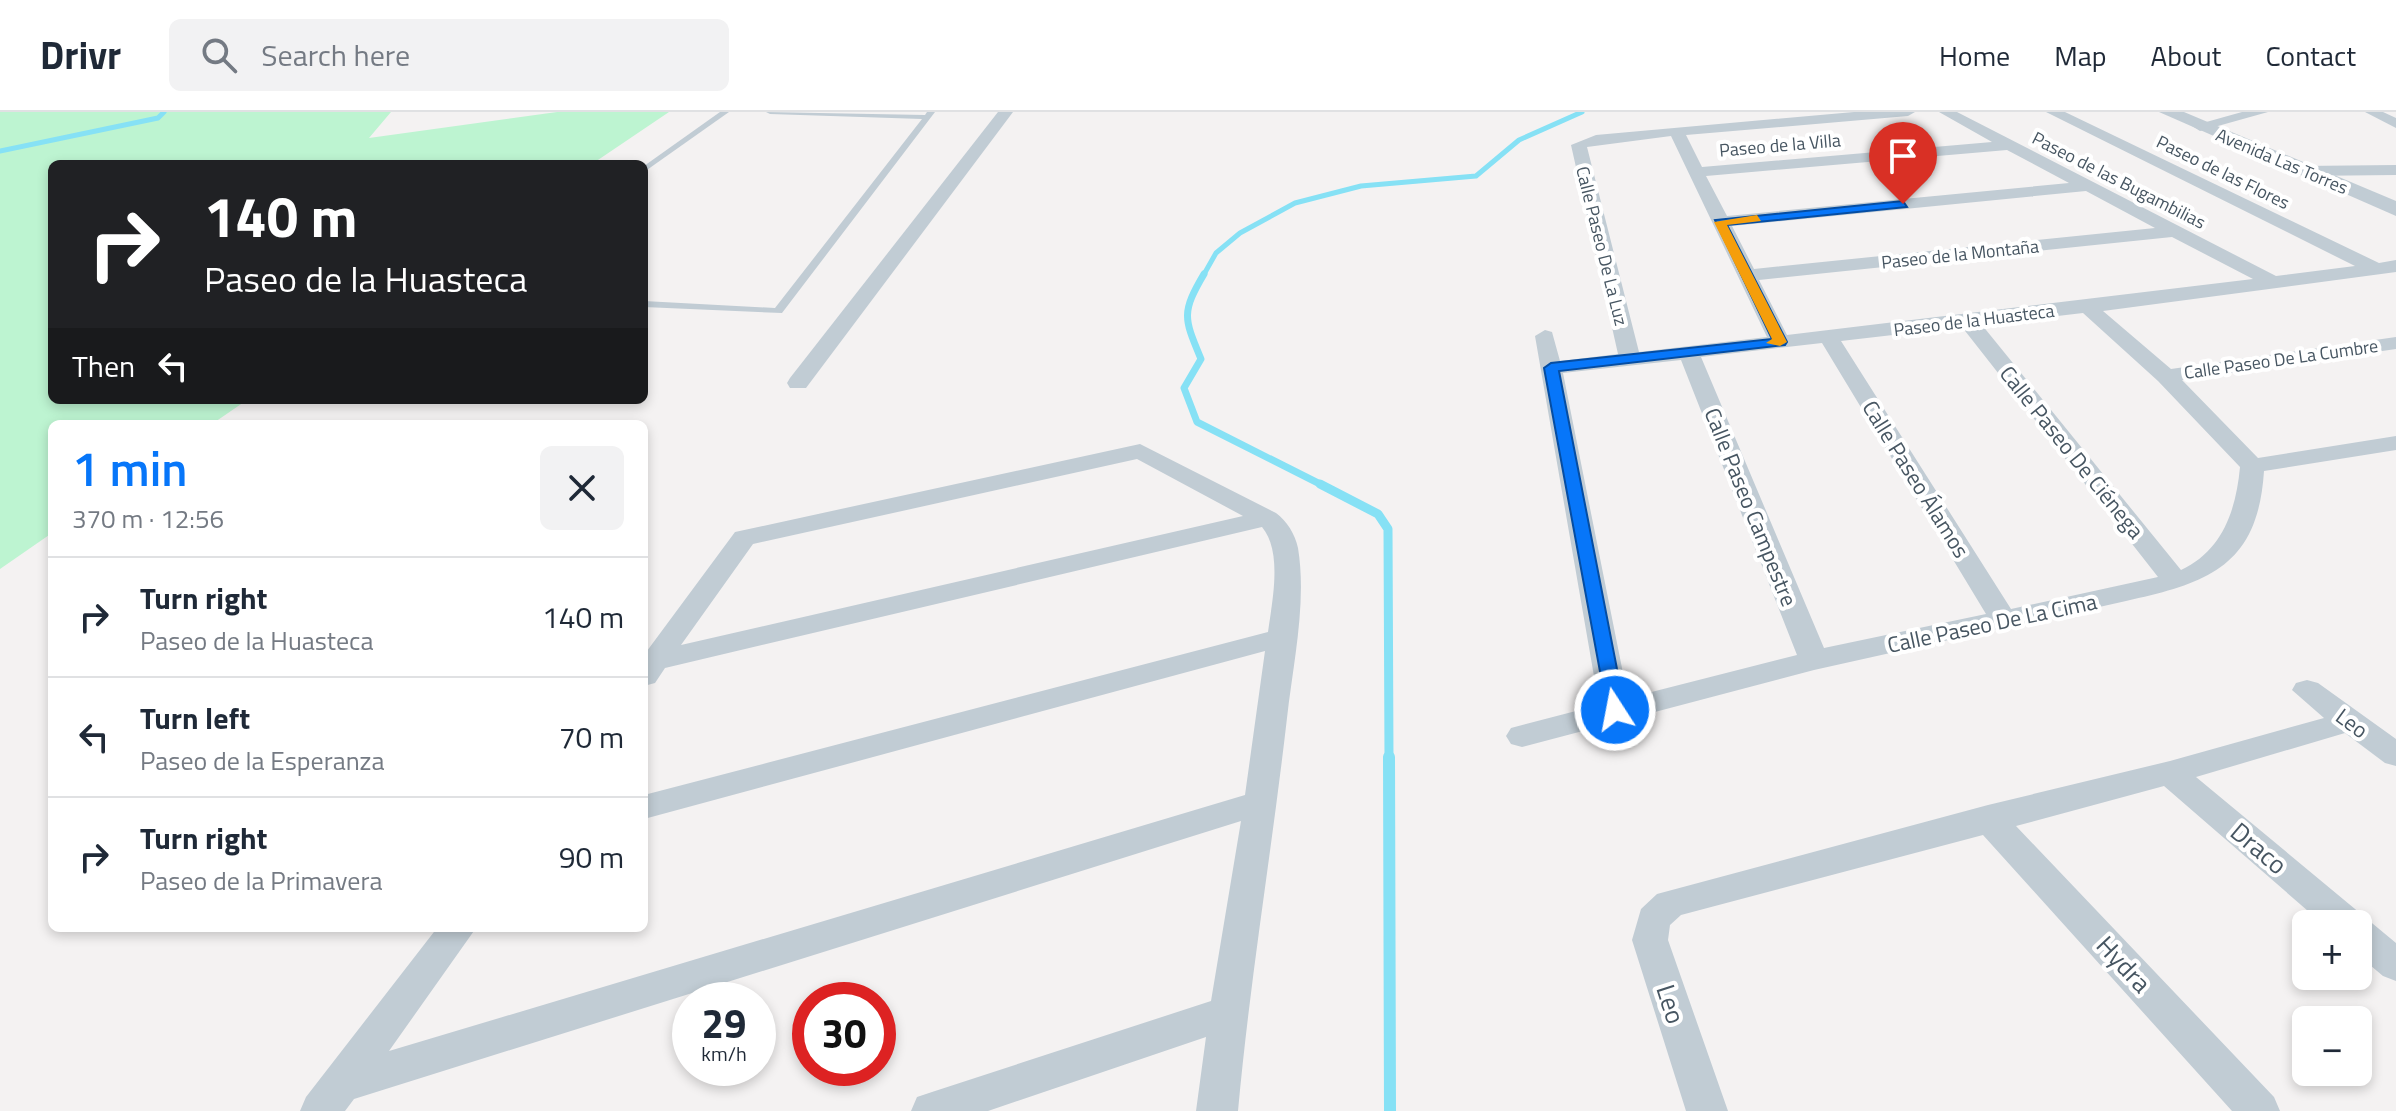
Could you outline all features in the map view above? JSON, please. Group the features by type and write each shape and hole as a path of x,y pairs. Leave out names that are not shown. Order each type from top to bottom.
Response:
{"street":[{"path":"798,383 1006,112"},
{"path":"1780,342 1676,131 1908,112"},
{"name":"Paseo de las Bugambilias","path":"1946,112 2275,283"},
{"name":"Paseo de las Flores","path":"2053,112 2386,267"},
{"name":"Avenida Las Torres","path":"2168,112 2396,209"},
{"path":"2200,126 2261,112"},
{"path":"2372,112 2396,124"},
{"name":"Calle Paseo De La Luz","path":"1630,358 1577,148 1589,141 1676,131"},
{"name":"Paseo de la Villa","path":"1698,172 2009,145"},
{"path":"2302,171 2396,170"},
{"path":"1719,222 2087,186"},
{"name":"Paseo de la Montaña","path":"1746,276 2174,231"},
{"name":"Paseo de la Huasteca","path":"1551,368 2087,307 2386,267"},
{"path":"2087,307 2166,376 2252,466 2396,443"},
{"name":"Calle Paseo De Ciénega","path":"1968,321 2176,582"},
{"path":"1545,336 1615,710"},
{"name":"Calle Paseo Álamos","path":"1828,337 2005,622"},
{"name":"Calle Paseo De La Cumbre","path":"2166,376 2396,343"},
{"name":"Calle Paseo Campestre","path":"1689,353 1814,660"},
{"path":"650,669 744,538 1140,451 1267,518 1279,528 1285,553 1280,638 1262,802 1227,1013 1217,1111"},
{"name":"Calle Paseo De La Cima","path":"1522,736 1814,660 2005,622 2176,582 2211,564 2236,533 2251,487 2252,466"},
{"path":"650,669 1267,518"},
{"path":"648,806 1280,638"},
{"name":"Leo","path":"2307,690 2396,755"},
{"path":"1988,818 2170,773 2350,721"},
{"name":"Draco","path":"2170,773 2331,910"},
{"path":"332,1098 1262,802"},
{"name":"Leo","path":"1707,1111 1650,940 1650,924 1655,914 1670,904 1988,818"},
{"name":"Hydra","path":"1988,818 2259,1111"},
{"path":"332,1098 455,932"},
{"path":"2372,945 2396,965"},
{"path":"932,1111 1227,1013"}],"lane":[{"path":"648,167 725,112"},
{"path":"770,112 928,115"},
{"path":"648,304 778,311 928,115"}],"green space":[{"path":"0,112 391,112 369,138 557,112 669,112 598,160 48,160 48,404 241,404 218,420 48,420 48,536 0,569"}],"waterway":[{"path":"0,151 158,118 164,112"},
{"path":"1203,276 1216,253 1240,233 1295,203 1361,186 1476,176 1519,140 1582,112"},
{"path":"1204,274 1188,307 1188,324 1201,359 1184,388 1197,422 1324,486"},
{"path":"1320,484 1378,514 1388,529 1389,759"},
{"path":"1389,757 1390,1111"}],"slow traffic":[{"path":"1757,218 1719,222 1780,342 1773,343"}],"route":[{"path":"1615,710 1551,368 1780,342 1719,222 1903,204"}]}
